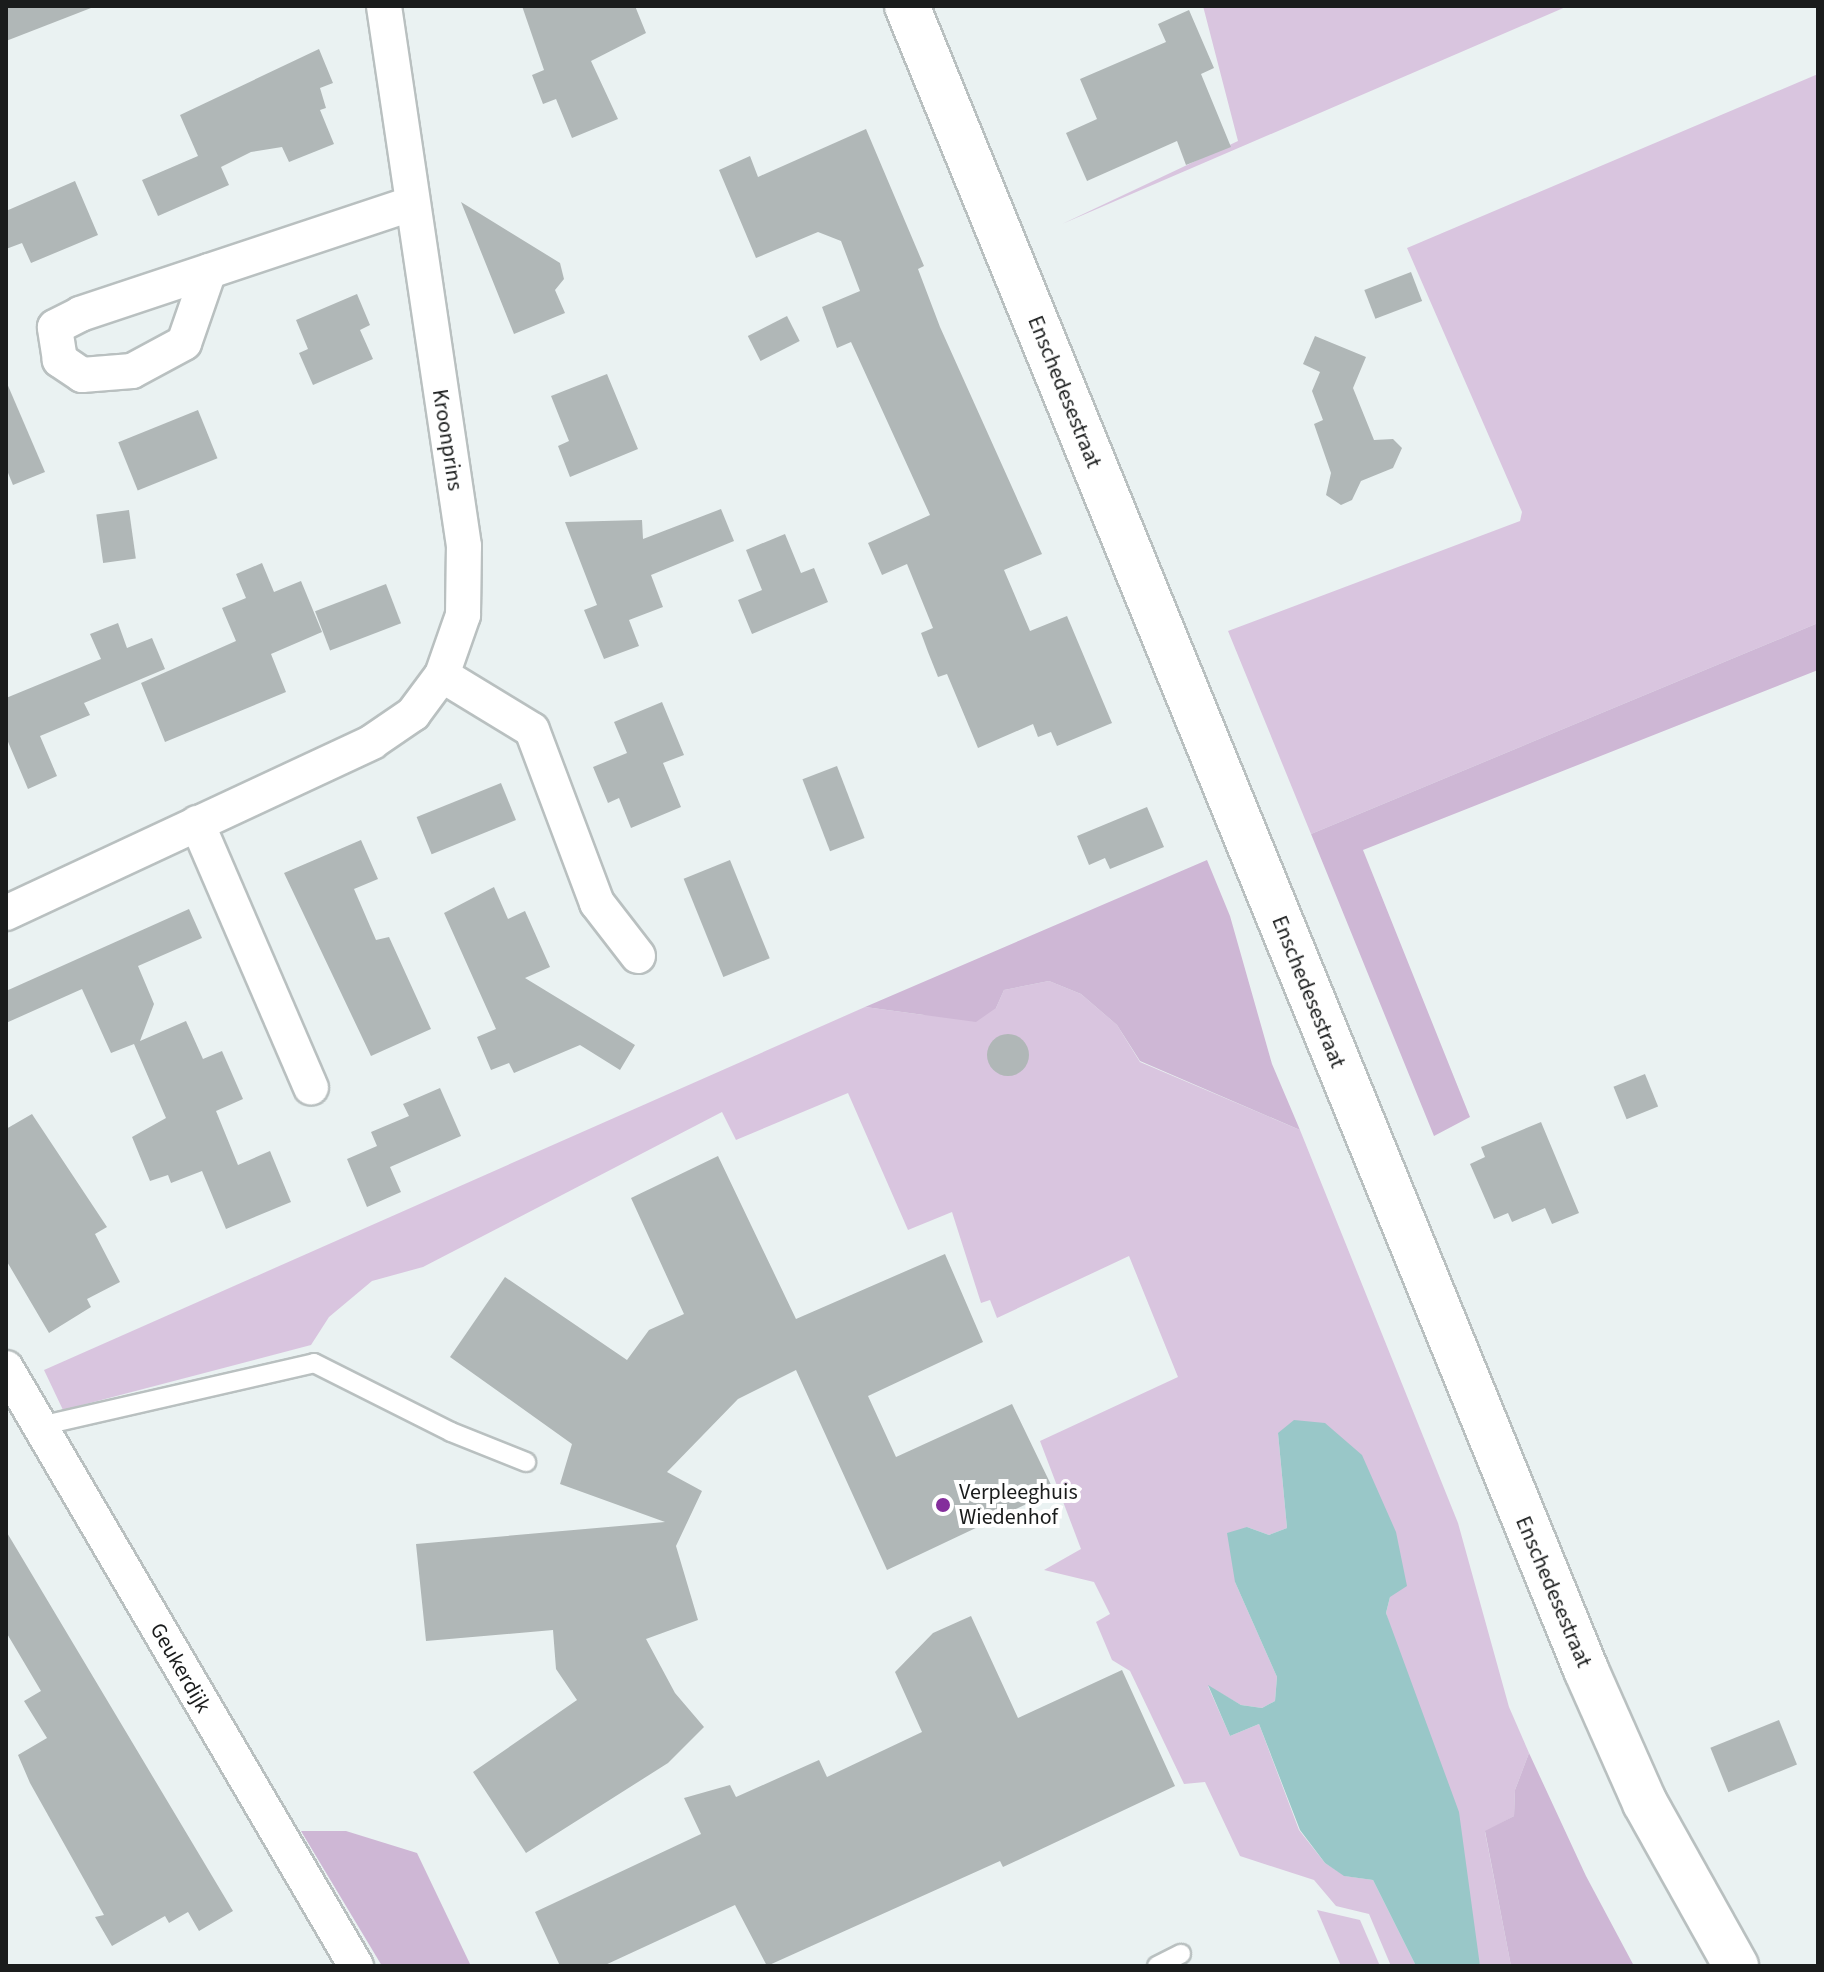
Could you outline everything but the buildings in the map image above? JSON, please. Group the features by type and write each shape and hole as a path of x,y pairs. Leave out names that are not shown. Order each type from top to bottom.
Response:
{"main road":[{"name":"Enschedesestraat","path":"907,6 1586,1670 1645,1803 1736,1966"}],"street":[{"name":"Kroonprins","path":"6,913 372,742 413,714 442,675 463,615 464,546 410,204 384,6"},
{"path":"209,271 410,204"},
{"path":"442,675 532,730 597,903 638,956"},
{"path":"197,823 311,1088"},
{"name":"Geukerdijk","path":"6,1368 356,1966"}],"lane":[{"path":"40,1426 314,1363 451,1432 526,1462"},
{"path":"1157,1966 1181,1954"}],"shaded area":[{"path":"1203,6 1568,6 1062,224 1238,141"},
{"path":"1818,74 1818,623 1311,834 1228,631 1520,521 1522,512 1407,248"},
{"path":"1818,623 1818,670 1363,850 1470,1117 1434,1136 1311,834"},
{"path":"1207,860 1230,916 1272,1064 1300,1130 1140,1061 1117,1025 1081,994 1049,981 1004,990 996,1008 976,1022 865,1007"},
{"path":"1049,981 1081,994 1117,1025 1140,1062 1300,1130 1458,1523 1509,1707 1529,1753 1515,1790 1514,1816 1485,1832 1511,1966 1480,1966 1386,1613 1390,1597 1278,1433 1287,1528 1269,1535 1247,1527 1235,1582 1277,1677 1275,1701 1262,1708 1241,1705 1208,1686 1230,1736 1259,1724 1299,1830 1325,1863 1345,1876 1373,1880 1416,1966 1391,1966 1369,1914 1336,1906 1314,1880 1240,1856 1205,1782 1184,1784 1130,1671 1112,1660 1096,1622 1110,1614 1094,1582 1044,1570 1081,1549 1040,1441 1178,1377 1129,1256 997,1318 990,1300 981,1303 952,1212 908,1230 848,1093 736,1140 722,1112 423,1267 372,1281 329,1317 311,1345 63,1410 44,1370 865,1007 924,1015 996,1008 1004,990"},
{"path":"1529,1753 1586,1876 1634,1966 1511,1966 1485,1831 1514,1816 1515,1790"},
{"path":"301,1831 346,1831 417,1853 471,1966 382,1966"},
{"path":"1317,1910 1360,1920 1380,1966 1341,1966"}],"water":[{"path":"1294,1420 1325,1423 1362,1455 1396,1532 1407,1586 1390,1597 1386,1613 1459,1812 1480,1966 1416,1966 1373,1880 1344,1876 1325,1863 1300,1830 1259,1724 1230,1736 1208,1685 1241,1705 1262,1708 1275,1701 1277,1677 1235,1582 1227,1533 1247,1527 1269,1535 1287,1528 1278,1433"}],"place":[{"name":"Verpleeghuis Wiedenhof","path":"943,1505"}]}
